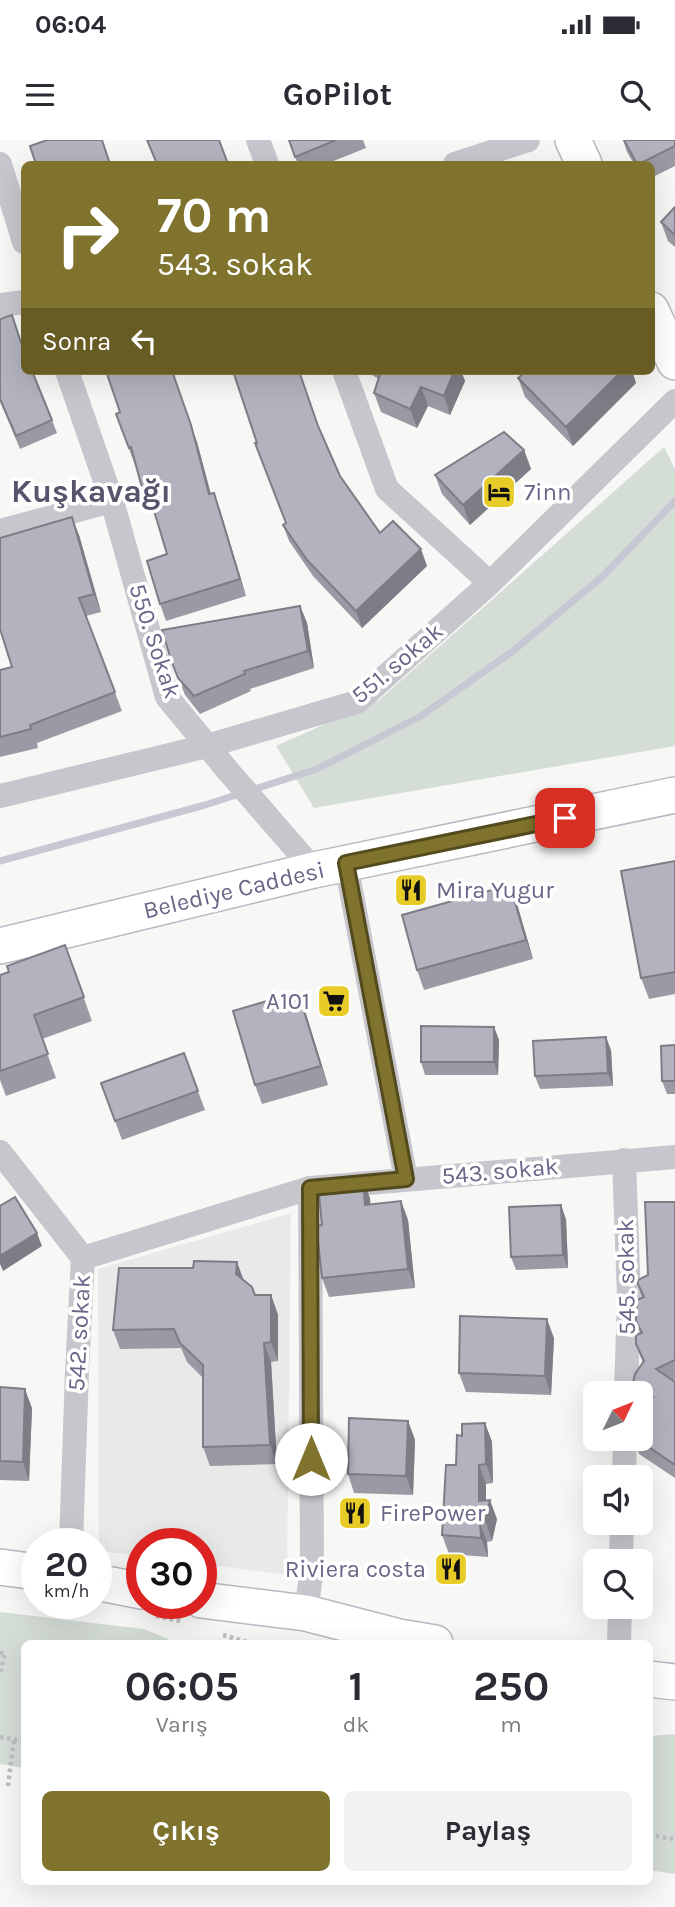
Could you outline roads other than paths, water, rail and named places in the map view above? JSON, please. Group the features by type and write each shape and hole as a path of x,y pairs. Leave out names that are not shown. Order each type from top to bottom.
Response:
{"main road":[{"path":"573,140 583,161"},
{"path":"655,319 675,362"},
{"name":"Belediye Caddesi","path":"0,946 330,867 675,795"},
{"path":"0,1567 21,1570"},
{"path":"217,1602 306,1613 417,1640"},
{"path":"653,1679 675,1682"}],"street":[{"path":"258,140 266,161"},
{"path":"464,161 528,140"},
{"path":"0,164 21,232"},
{"path":"0,305 21,302"},
{"name":"550. Sokak","path":"68,375 112,501 167,697 289,840 330,867"},
{"path":"345,375 387,489 490,583"},
{"name":"551. sokak","path":"0,796 207,746 357,702 490,583 675,401"},
{"path":"0,531 112,501"},
{"path":"330,867 406,1179"},
{"name":"542. sokak","path":"0,1152 83,1258 72,1528"},
{"name":"543. sokak","path":"83,1258 310,1188 675,1157"},
{"name":"545. sokak","path":"624,1160 629,1298 626,1381"},
{"path":"306,1613 312,1567 310,1188"},
{"path":"619,1640 620,1619"}],"waterway":[{"path":"0,861 205,805 317,769 421,716 513,651 603,576 675,501"}],"place":[{"name":"7inn","path":"499,492"},
{"name":"Mira Yugur","path":"411,890"},
{"name":"A101","path":"334,1001"},
{"name":"FirePower","path":"355,1513"},
{"name":"Riviera costa","path":"451,1569"}],"district":[{"name":"Kuşkavağı","path":"91,491"}]}
